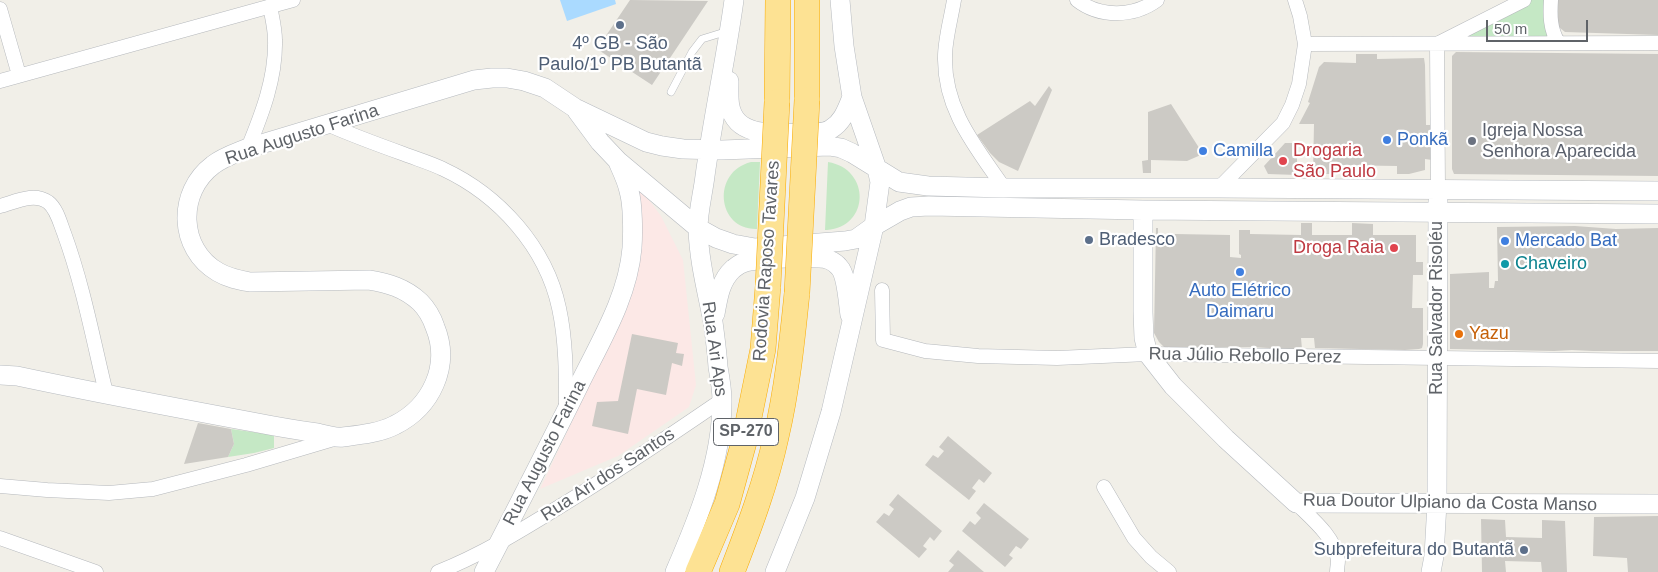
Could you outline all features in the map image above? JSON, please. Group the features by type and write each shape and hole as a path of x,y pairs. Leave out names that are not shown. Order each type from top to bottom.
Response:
{"highway":[{"name":"Rodovia Raposo Tavares","path":"698,572 727,504 744,442 763,349 777,102 778,0"},
{"name":"Rodovia Raposo Tavares","path":"732,572 752,520 776,438 790,364 797,293 807,100 807,0"}],"main road":[{"path":"734,0 730,33 728,102 731,113 743,126 755,131 814,134 829,131 837,126 844,117 852,97"},
{"path":"775,572 805,498 832,412 874,226 880,182 852,97 844,46 840,0"},
{"name":"Rua Ari Aps","path":"675,572 705,496 721,425 722,400 713,323 701,267 698,228 708,149 730,33"},
{"name":"Rua Augusto Farina","path":"0,375 17,376 181,409 341,437 394,426 420,405 432,392 437,380 442,353 439,337 431,316 420,302 403,289 387,283 369,280 250,282 232,279 217,272 201,259 191,241 186,224 186,207 192,190 201,177 213,165 228,156 248,148 330,125 460,83 492,78 524,81 545,88 575,108 646,142 683,149 756,150 829,146 841,148 852,153 899,182 917,185 1004,188 1658,192"},
{"name":"Rua Augusto Farina","path":"575,108 600,142 618,161 698,228 716,238 755,248 856,239 900,211 929,206 1143,210 1658,214"},
{"name":"Rua Augusto Farina","path":"484,572 613,316 628,273 632,248 629,191 618,161"},
{"name":"Rua Salvador Risoléu","path":"1431,572 1434,556 1437,503 1438,190"},
{"name":"Rua Doutor Ulpiano da Costa Manso","path":"1143,210 1143,312 1144,338 1148,354 1174,386 1226,439 1296,503 1658,504"},
{"path":"713,323 720,289 724,280 732,270 742,263 755,260 820,258 832,261 843,273 852,326"}],"street":[{"path":"0,81 293,0"},
{"path":"954,0 945,56 950,98 968,135 1004,188"},
{"path":"1077,0 1085,7 1105,13 1125,13 1146,8 1157,0"},
{"path":"1219,188 1283,123 1292,105 1299,84 1305,44 1295,0"},
{"path":"1437,44 1524,0"},
{"path":"1551,0 1550,15 1554,36 1558,42"},
{"path":"248,148 259,123 275,60 276,38 270,6"},
{"path":"0,9 19,75"},
{"path":"1305,44 1658,43"},
{"name":"Rua Salvador Risoléu","path":"1437,44 1438,190"},
{"path":"330,125 358,138 442,168 483,192 518,226 536,250 550,278 559,307 566,365 566,410"},
{"path":"0,206 29,198 38,198 48,202 56,212 76,266 106,393"},
{"name":"Rua Júlio Rebollo Perez","path":"882,290 883,340 925,352 978,356 1057,358 1148,354 1658,361"},
{"name":"Rua Ari dos Santos","path":"438,572 498,544 614,474 722,400"},
{"path":"0,486 109,493 153,489 246,465 341,437"},
{"path":"1104,487 1134,538 1168,572"},
{"path":"1296,503 1324,531 1334,547 1338,560 1337,572"},
{"path":"0,538 96,572"}],"lane":[{"path":"671,92 692,52 702,40 730,33"}],"shaded area":[{"path":"633,185 649,200 661,216 683,260 696,385 689,407 618,456 540,489 591,381 617,319"}],"green space":[{"path":"1531,0 1547,0 1553,40 1448,39"},
{"path":"751,162 760,162 757,229 744,227 734,220 727,211 724,200 725,188 729,177 738,168"},
{"path":"828,162 842,167 852,175 858,186 860,198 858,209 851,219 841,227 825,230"},
{"path":"231,429 274,435 274,448 228,457 234,444"}],"water":[{"path":"560,0 615,0 616,4 567,21"}],"building":[{"path":"630,0 708,1 652,85 597,49"},
{"path":"1557,0 1658,0 1658,35 1565,32 1553,18"},
{"path":"1456,52 1658,54 1658,176 1454,174 1452,169 1452,56"},
{"path":"1356,54 1377,54 1377,59 1424,58 1426,125 1432,125 1432,160 1425,159 1425,170 1409,174 1397,174 1397,166 1335,165 1336,174 1313,174 1314,124 1299,124 1310,103 1308,102 1319,67 1324,62 1356,63"},
{"path":"1049,86 1052,90 1018,171 999,162 977,135 1030,101 1035,106"},
{"path":"1171,104 1203,154 1187,161 1151,160 1151,173 1143,173 1142,161 1148,160 1148,112"},
{"name":"Drogaria São Paulo","path":"1285,143 1292,143 1292,156 1297,156 1297,175 1268,174 1264,166"},
{"path":"1301,223 1312,223 1312,235 1352,235 1352,223 1373,224 1373,235 1416,235 1416,262 1423,262 1423,275 1413,275 1412,308 1423,308 1422,348 1405,350 1315,348 1314,338 1301,338 1302,349 1290,350 1269,350 1269,348 1250,347 1164,347 1159,342 1154,333 1156,228 1158,228 1158,243 1166,243 1175,234 1230,235 1230,257 1241,258 1239,254 1239,230 1250,230 1250,234 1301,235"},
{"path":"1575,226 1616,229 1658,228 1658,351 1450,349 1450,274 1489,272 1489,288 1494,288 1495,281 1498,281 1497,227"},
{"path":"632,334 678,343 676,353 684,354 682,366 672,363 666,395 637,389 628,434 592,426 597,402 618,401"},
{"path":"198,423 231,429 234,444 228,457 184,464"},
{"path":"948,436 992,473 984,483 979,479 972,488 976,491 969,500 925,465 933,455 938,458 944,451 939,447"},
{"path":"898,494 942,531 934,541 930,537 923,546 927,549 919,558 876,522 884,513 889,516 894,509 889,505"},
{"path":"984,503 1029,539 1021,549 1016,546 1009,555 1013,558 1005,567 962,531 970,521 975,525 981,518 976,513"},
{"path":"1658,516 1658,572 1628,572 1627,558 1593,556 1594,517"},
{"name":"Subprefeitura do Butantã","path":"1481,519 1505,520 1506,537 1542,538 1542,520 1565,521 1567,572 1542,572 1541,562 1505,561 1506,572 1482,572"},
{"path":"958,550 984,572 948,572 954,565 949,561"}],"place":[{"name":"4º GB - São Paulo/1º PB Butantã","path":"620,25"},
{"name":"Ponkã","path":"1387,140"},
{"name":"Igreja Nossa Senhora Aparecida","path":"1472,141"},
{"name":"Camilla","path":"1203,151"},
{"name":"Drogaria São Paulo","path":"1283,161"},
{"name":"Bradesco","path":"1089,240"},
{"name":"Mercado Bat","path":"1505,241"},
{"name":"Droga Raia","path":"1394,248"},
{"name":"Chaveiro","path":"1505,264"},
{"name":"Auto Elétrico Daimaru","path":"1240,272"},
{"name":"Yazu","path":"1459,334"},
{"name":"Subprefeitura do Butantã","path":"1524,550"}]}
